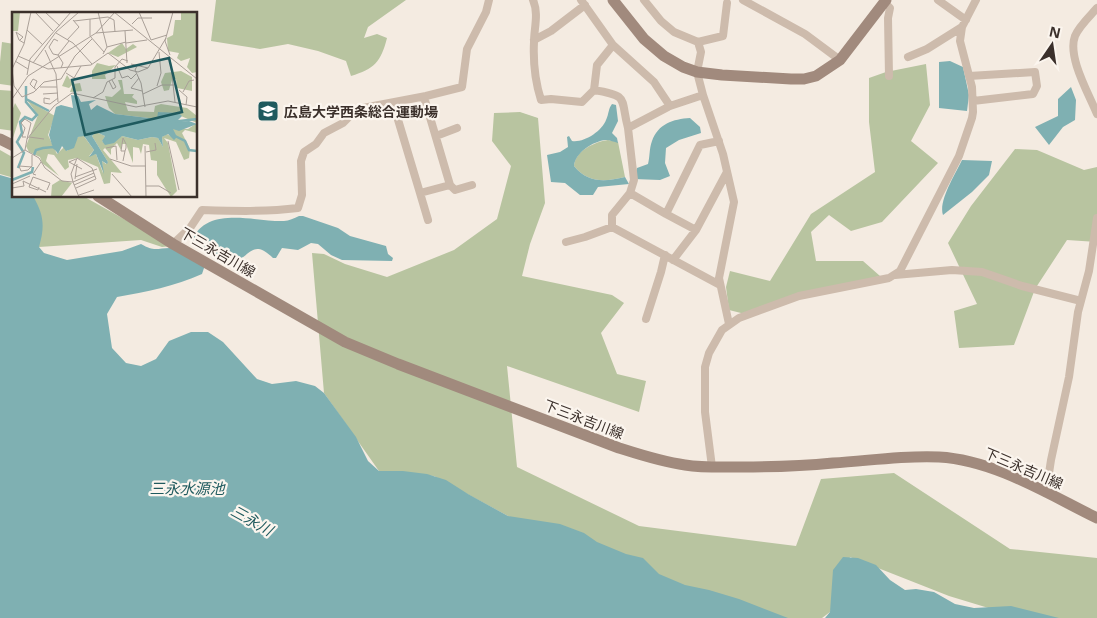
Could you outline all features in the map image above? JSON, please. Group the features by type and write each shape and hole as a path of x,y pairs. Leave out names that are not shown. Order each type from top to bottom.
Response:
{"main road":[{"path":"614,0 644,39 664,56 697,72 722,76 804,79 816,76 840,60 885,1"},
{"path":"0,139 12,145"},
{"name":"下三永吉川線","path":"101,198 173,244 345,342 619,448 654,459 686,465 712,467 771,466 910,457 940,457 986,466 1097,518"}],"street":[{"path":"173,244 190,228 202,210 282,210 298,208 302,195 301,161 304,152 316,144 324,133 343,123 352,114 363,108 462,87 467,50 486,12 489,0"},
{"path":"533,0 537,8 534,40 536,83 541,100 582,102 594,90 597,65 613,45"},
{"path":"644,0 661,21 674,32 698,42 724,36 726,1"},
{"path":"743,0 805,34 840,60"},
{"path":"938,0 964,24"},
{"path":"712,467 705,412 705,367 708,353 722,330 739,318 799,296 841,286 889,278 900,271 959,156 972,118 972,86 960,41 964,24 976,0"},
{"path":"885,1 890,8 888,18 889,76"},
{"path":"534,40 551,31 583,2 613,45 654,82 670,106"},
{"path":"1097,9 1075,36 1073,49 1075,60 1097,114"},
{"path":"908,57 927,49 964,24"},
{"path":"698,42 701,52 697,72 719,142 734,202 718,278 729,324"},
{"path":"969,76 1034,72 1037,86 1033,94 973,101"},
{"path":"594,90 620,96 624,102 628,128 634,180 630,193 612,215 612,227"},
{"path":"628,128 670,106 703,95"},
{"path":"424,96 450,184 455,190 472,185"},
{"path":"393,103 428,220"},
{"path":"436,136 458,128"},
{"path":"666,214 700,145 719,142"},
{"path":"673,260 696,230 727,172"},
{"path":"420,193 450,184"},
{"path":"630,193 696,230"},
{"path":"1046,494 1051,460 1069,377 1078,312 1089,270 1097,218"},
{"path":"566,242 612,227 720,285"},
{"path":"646,319 665,255"},
{"path":"895,275 952,270 982,272 1022,286 1081,302"}],"green space":[{"path":"216,0 406,0 368,27 364,38 377,34 387,38 385,46 379,59 371,67 351,76 346,61 318,51 288,44 260,49 211,41"},
{"path":"2,42 12,44 12,86 0,84"},
{"path":"926,64 930,105 911,141 938,163 882,222 851,231 829,215 811,232 816,261 863,261 880,276 821,291 749,315 729,310 726,287 730,271 770,281 811,214 875,172 869,122 869,78 886,72"},
{"path":"0,90 12,91 12,131 0,129"},
{"path":"520,112 538,118 545,203 530,244 522,276 612,295 624,303 601,333 617,374 646,381 639,412 507,366 517,467 639,526 796,546 821,479 894,473 1010,549 1097,558 1097,618 1056,618 1005,613 949,596 850,557 830,612 822,618 785,618 639,575 508,516 434,476 379,471 324,393 312,253 324,254 345,264 387,277 454,250 497,219 511,166 492,141 494,113"},
{"path":"608,140 618,142 625,177 597,180 579,172 574,166 578,156 586,148"},
{"path":"1015,149 1037,150 1084,170 1097,167 1097,242 1067,240 1035,289 1014,345 959,348 954,311 977,304 948,243 971,206"},
{"path":"0,150 12,157 12,177 0,174"},
{"path":"31,198 87,198 172,246 162,247 141,240 39,247"}],"water":[{"path":"950,61 963,67 969,95 967,111 939,108 939,62"},
{"path":"1071,87 1076,100 1075,120 1063,127 1049,145 1035,127 1058,116 1058,99"},
{"path":"612,104 616,105 618,121 612,133 617,138 618,143 606,140 590,145 581,152 574,166 585,176 597,180 625,177 629,184 598,187 593,195 580,195 565,183 551,182 547,155 560,152 568,147 567,137 569,136 572,141 577,141 597,132 604,124"},
{"path":"690,118 700,127 701,133 679,140 666,148 665,163 670,176 660,180 634,179 637,168 648,164 651,144 658,130 672,121"},
{"path":"962,160 992,161 989,175 972,192 943,215 942,209 945,195"},
{"name":"三永水源池","path":"0,175 12,178 12,198 34,198 41,215 43,227 39,247 44,253 67,260 122,251 141,244 154,249 176,249 205,265 202,274 181,282 117,297 107,314 112,348 126,363 141,366 156,359 169,341 191,332 208,332 223,342 257,379 272,384 296,381 315,386 324,393 356,437 368,461 379,471 427,474 446,480 508,516 560,524 584,533 597,542 626,554 643,558 659,574 685,585 739,599 788,618 0,618"},
{"path":"299,216 338,228 350,236 386,246 388,254 393,258 392,261 342,260 331,255 318,244 311,243 298,250 282,248 276,258 260,249 255,249 238,260 231,262 192,241 199,230 208,223 220,219 246,218 284,221"},
{"path":"843,557 858,558 876,565 890,580 905,590 916,589 934,592 955,604 974,608 1011,606 1059,618 825,618 830,612 833,570"}],"place":[{"name":"広島大学西条総合運動場","path":"268,111"}],"water label":[{"name":"三永川","path":"252,520"}]}
